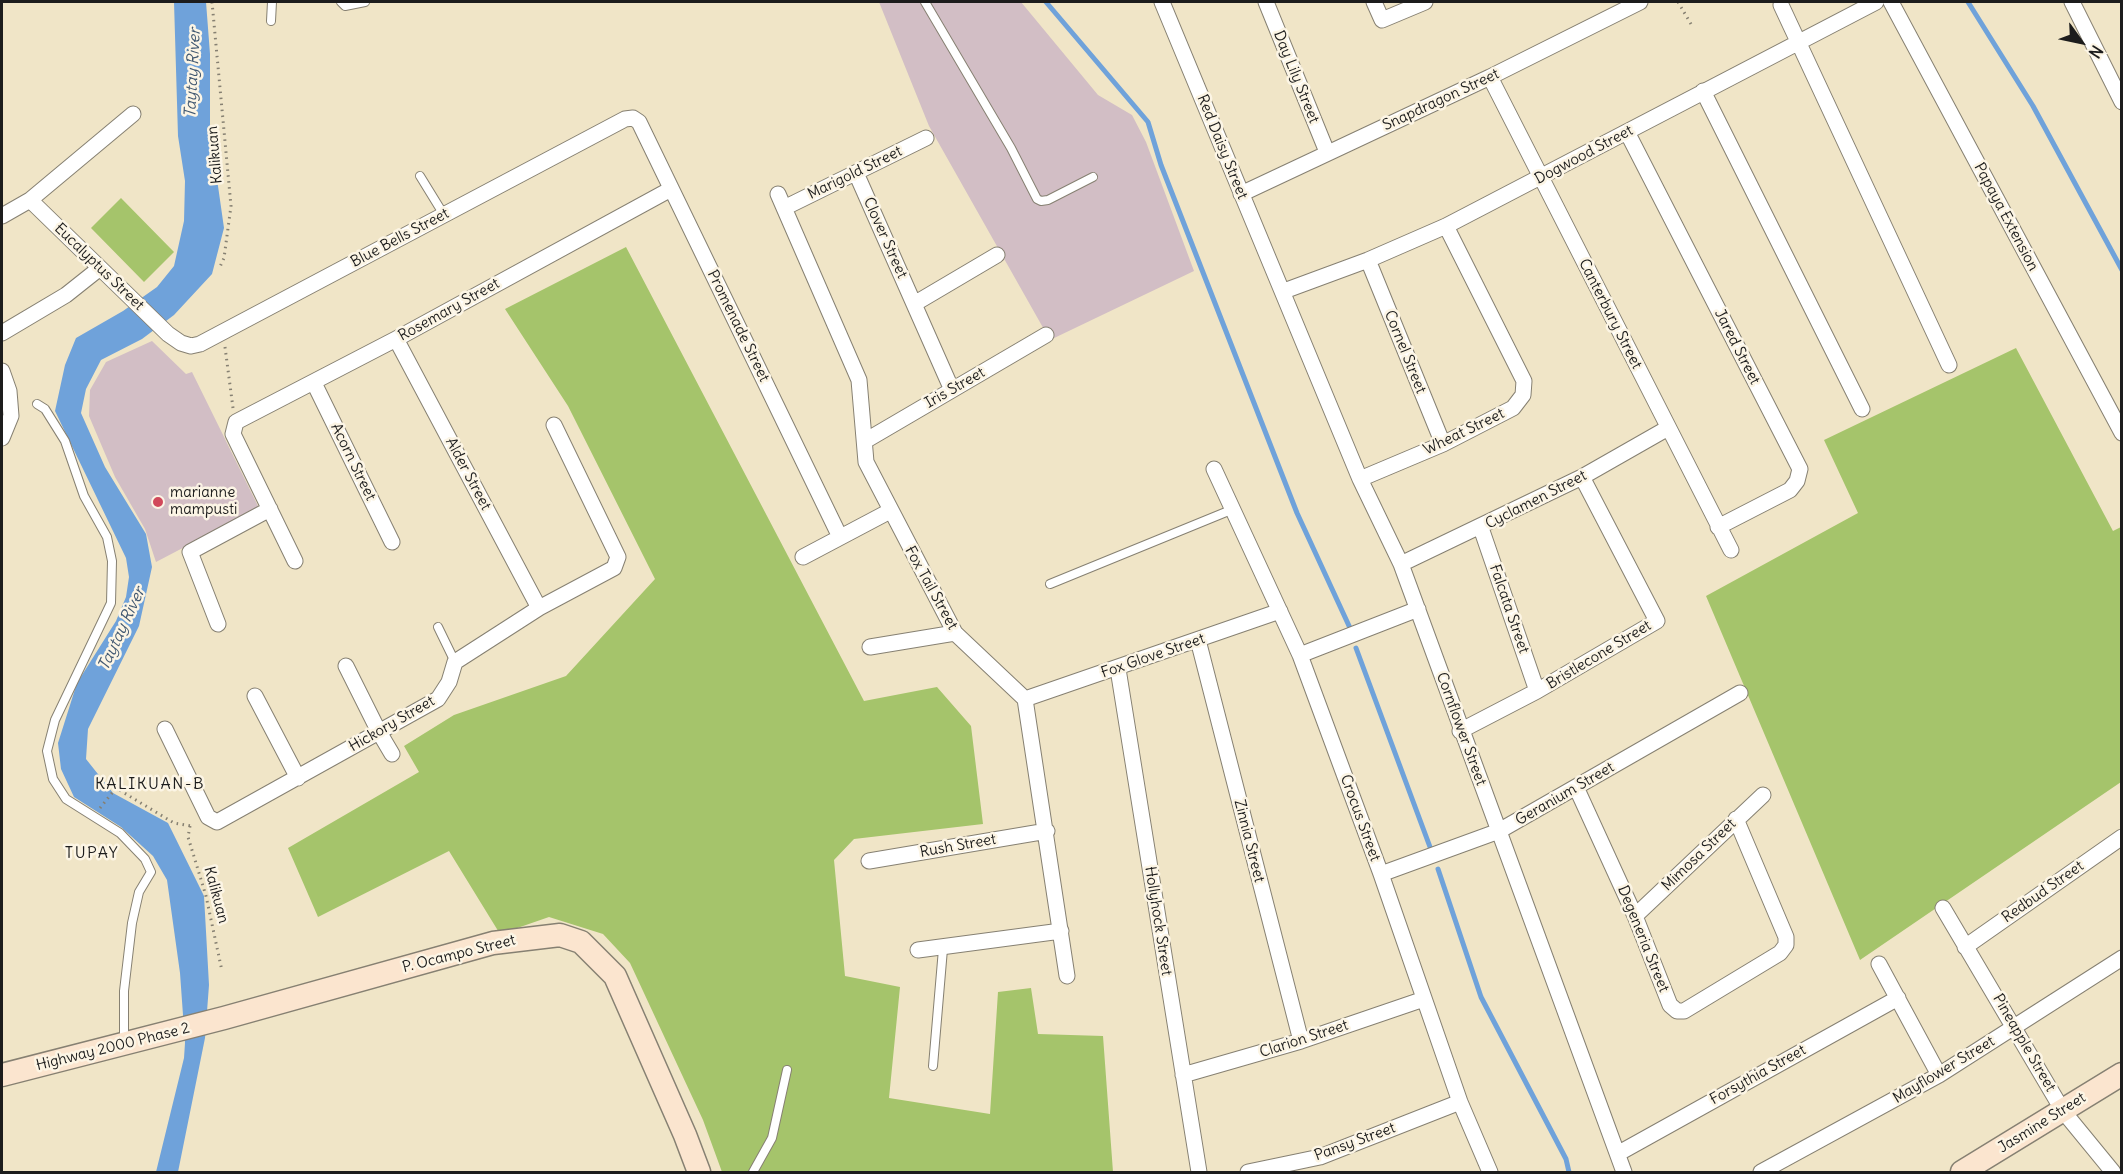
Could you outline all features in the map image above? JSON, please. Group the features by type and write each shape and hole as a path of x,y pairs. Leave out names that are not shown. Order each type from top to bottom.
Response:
{"street":[{"name":"Red Daisy Street","path":"1162,2 1241,194 1284,291"},
{"name":"Day Lily Street","path":"1266,2 1327,152"},
{"path":"1374,2 1382,20 1425,2"},
{"name":"Snapdragon Street","path":"1241,194 1490,77 1612,7 1640,2"},
{"name":"Dogwood Street","path":"1284,291 1368,260 1446,226 1541,178 1797,41 1856,6 1876,2"},
{"name":"Papaya Extension","path":"1891,2 2121,433"},
{"path":"2072,2 2121,102"},
{"path":"1781,5 1949,365"},
{"name":"Canterbury Street","path":"1490,77 1731,550"},
{"path":"1703,91 1862,409"},
{"path":"2,216 30,200 133,114"},
{"name":"Promenade Street","path":"633,118 639,122 840,537"},
{"name":"Blue Bells Street","path":"168,334 181,343 191,346 222,332 625,119 633,118"},
{"name":"Jared Street","path":"1627,132 1800,469 1797,481 1790,490 1718,527"},
{"name":"Marigold Street","path":"781,201 855,173 927,138"},
{"name":"Clover Street","path":"855,173 952,390"},
{"name":"Rosemary Street","path":"235,428 671,189"},
{"name":"Eucalyptus Street","path":"30,200 168,334"},
{"name":"Fox Tail Street","path":"781,201 859,380 866,462 890,511 955,633 1025,699"},
{"name":"Wheat Street","path":"1360,479 1443,444 1512,408 1523,395 1524,381 1446,226"},
{"path":"914,304 998,255"},
{"name":"Cornel Street","path":"1368,260 1443,444"},
{"path":"2,333 66,295 100,268"},
{"name":"Cornflower Street","path":"1284,291 1360,479 1401,564 1460,731 1624,1173"},
{"name":"Iris Street","path":"865,441 1046,335"},
{"name":"Alder Street","path":"396,339 539,608"},
{"path":"2,371 9,392 12,416 2,438"},
{"name":"Acorn Street","path":"314,383 392,542"},
{"path":"455,662 539,608 614,568 618,557 554,425"},
{"path":"235,428 295,561"},
{"name":"Cyclamen Street","path":"1401,564 1481,528 1582,477 1668,428"},
{"name":"Crocus Street","path":"1214,469 1300,655 1381,874 1460,1102 1490,1173"},
{"name":"Bristlecone Street","path":"1460,731 1537,691 1657,621 1582,477"},
{"path":"218,624 190,557 193,549 270,509"},
{"path":"803,557 890,511"},
{"name":"Falcata Street","path":"1481,528 1537,691"},
{"path":"1300,655 1418,609"},
{"name":"Fox Glove Street","path":"1025,699 1118,669 1280,611"},
{"path":"870,647 955,633"},
{"name":"Zinnia Street","path":"1198,640 1301,1041"},
{"name":"Hickory Street","path":"212,821 217,822 438,699 449,682 455,662"},
{"path":"346,666 392,754"},
{"name":"Hollyhock Street","path":"1118,669 1199,1173"},
{"name":"Geranium Street","path":"1381,874 1499,831 1740,693"},
{"path":"255,696 298,778"},
{"path":"1025,699 1047,831 1067,976"},
{"path":"165,729 212,821"},
{"name":"Degeneria Street","path":"1576,787 1635,916 1670,1005 1677,1011 1684,1011 1780,953 1786,945 1786,937 1736,819"},
{"name":"Mimosa Street","path":"1635,916 1763,795"},
{"name":"Rush Street","path":"869,861 1047,831"},
{"name":"Redbud Street","path":"1965,947 2121,837"},
{"name":"Pineapple Street","path":"1943,908 2015,1026 2063,1111 2113,1173"},
{"path":"918,950 943,949 1061,931"},
{"name":"P. Ocampo Street","path":"224,1018 493,943 560,935 581,942 615,976 685,1135 699,1173"},
{"name":"Mayflower Street","path":"1761,1173 1939,1075 2121,958"},
{"path":"1879,964 1939,1075"},
{"name":"Forsythia Street","path":"1618,1153 1898,998"},
{"name":"Clarion Street","path":"1183,1076 1301,1041 1424,999"},
{"name":"Highway 2000 Phase 2","path":"2,1075 224,1018"},
{"name":"Jasmine Street","path":"1974,1169 2121,1074"},
{"name":"Pansy Street","path":"1248,1173 1320,1156 1460,1102"}],"lane":[{"path":"271,21 272,2"},
{"path":"341,2 345,6 365,2"},
{"path":"925,2 1011,148 1037,199 1048,200 1093,177"},
{"path":"420,176 444,216"},
{"path":"37,404 45,409 65,441 84,495 107,537 112,561 111,603 55,720 47,751 53,779 66,799 120,833 146,859 151,872 139,892 132,923 124,991 124,1044"},
{"path":"1050,584 1231,510"},
{"path":"438,627 455,662"},
{"path":"933,1066 943,949"},
{"path":"753,1173 772,1138 787,1070"}],"path":[{"name":"Kalikuan","path":"212,2 231,206 224,258 219,269"},
{"path":"1678,2 1690,24"},
{"path":"222,332 235,428"},
{"path":"96,813 116,788 174,823 190,826 212,821"},
{"name":"Kalikuan","path":"190,826 188,837 206,896 222,971"}],"shaded area":[{"path":"879,2 1021,2 1098,95 1132,115 1146,142 1194,271 1050,340 929,126"},
{"path":"152,341 186,374 192,372 259,508 156,562 145,529 115,477 89,416 90,390 106,362"}],"green space":[{"path":"121,198 174,252 144,282 91,228"},
{"path":"626,247 864,701 937,687 971,726 983,824 854,839 834,860 845,976 900,987 889,1098 990,1114 998,992 1031,988 1038,1034 1103,1036 1113,1172 722,1172 703,1120 630,963 603,934 549,917 500,934 449,851 318,917 288,848 419,772 404,746 454,715 566,676 655,579 568,406 505,309"},
{"path":"2016,348 2113,531 2121,527 2121,782 1860,960 1706,596 1858,513 1824,440"}],"water":[{"name":"Taytay River","path":"174,2 206,2 210,54 210,130 224,228 212,274 174,315 142,339 101,360 86,389 81,413 105,467 146,534 152,567 139,626 88,729 86,759 113,793 168,823 204,896 209,985 205,1038 178,1172 156,1172 184,1058 185,1043 180,973 167,880 153,856 121,827 74,797 61,769 58,743 77,683 116,621 126,597 129,577 126,558 55,411 65,365 76,338 123,311 157,287 174,266 184,221 185,181 178,136"}],"waterway":[{"path":"1046,2 1148,122 1161,165 1297,513 1350,628"},
{"path":"1968,2 2033,106 2122,270"},
{"path":"1356,648 1430,847"},
{"path":"1438,869 1481,997 1566,1159 1569,1172"}],"place":[{"name":"marianne mampusti","path":"158,502"}],"district":[{"name":"KALIKUAN-B","path":"150,784"},
{"name":"TUPAY","path":"92,853"}]}
